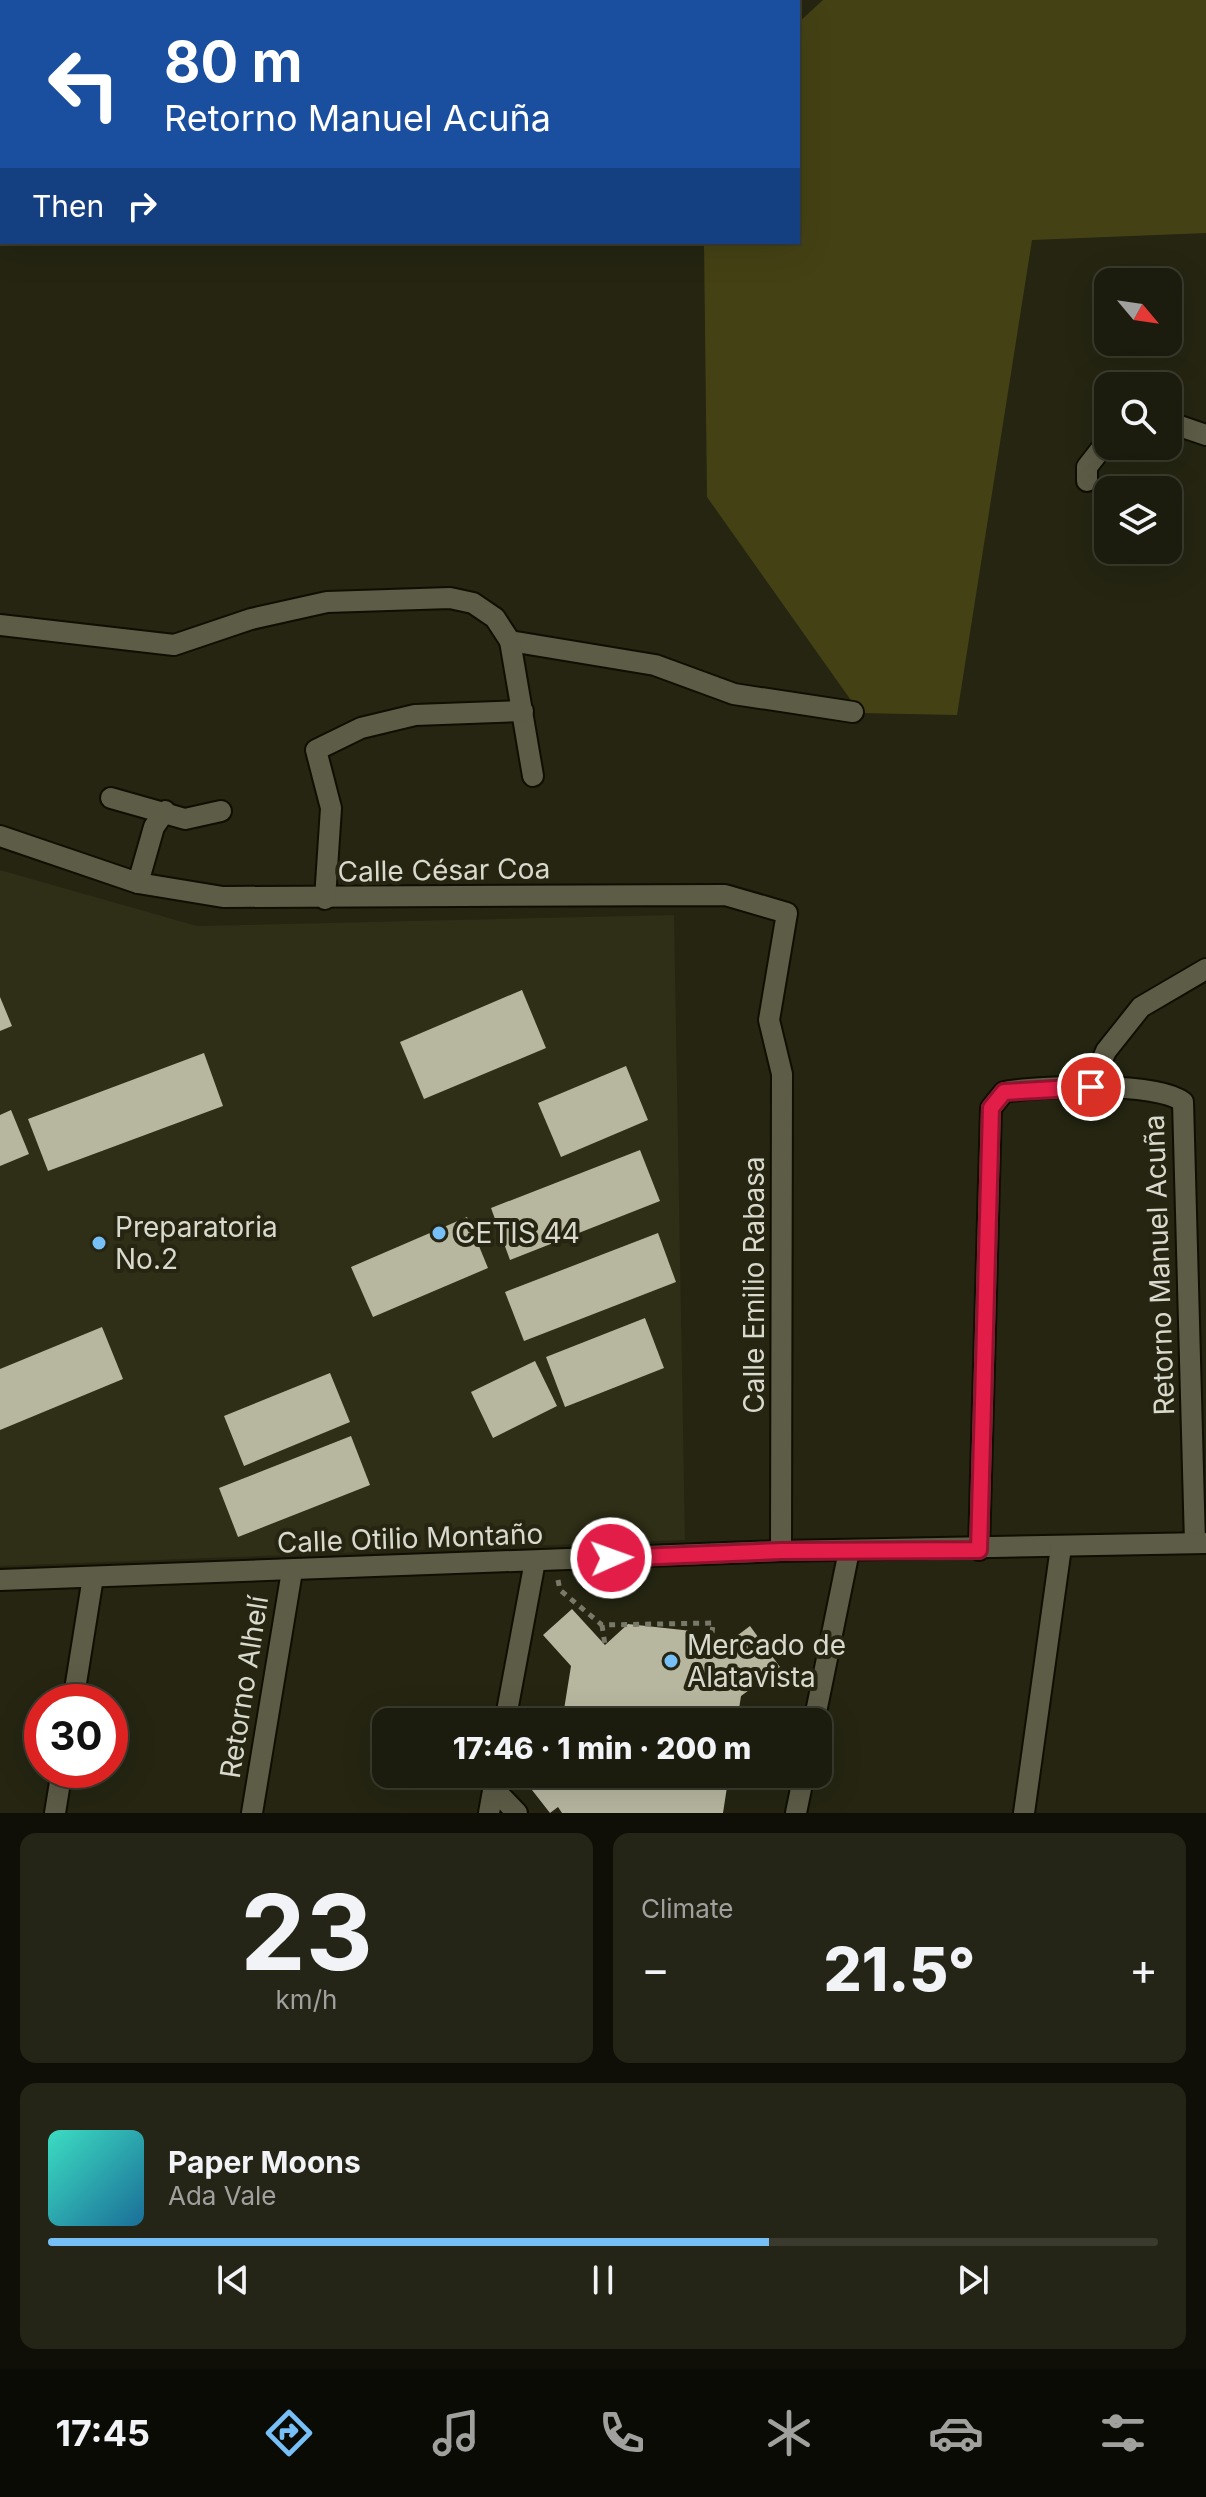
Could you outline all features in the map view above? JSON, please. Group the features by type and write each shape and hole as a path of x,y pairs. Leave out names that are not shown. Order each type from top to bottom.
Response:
{"street":[{"path":"1182,427 1206,435"},
{"path":"1087,481 1087,467 1094,458"},
{"path":"0,625 174,645 251,619 327,602 450,598 473,603 495,618 510,641 533,776"},
{"path":"510,641 655,665 734,694 853,712"},
{"path":"325,899 331,808 316,750 361,728 415,715 523,711"},
{"path":"111,798 185,819 221,811"},
{"path":"138,883 154,827 165,811"},
{"name":"Calle César Coa","path":"0,836 138,883 223,897 325,899 725,895 787,913 769,1020"},
{"path":"1091,1087 1106,1051 1141,1007 1206,969"},
{"name":"Calle Emilio Rabasa","path":"769,1020 782,1074 781,1551"},
{"name":"Retorno Manuel Acuña","path":"979,1550 991,1108 1004,1092 1091,1087 1172,1093 1183,1102 1200,1543"},
{"name":"Calle Otilio Montaño","path":"0,1580 781,1551 979,1550 1200,1543"},
{"path":"1024,1813 1061,1547"},
{"path":"817,1708 849,1551"},
{"path":"508,1708 545,1560"},
{"name":"Retorno Alhelí","path":"252,1813 292,1571"},
{"path":"76,1684 93,1577"},
{"path":"55,1813 59,1788"},
{"path":"489,1813 494,1788"},
{"path":"500,1788 517,1813"},
{"path":"796,1813 801,1788"}],"path":[{"path":"545,1560 560,1590 602,1625 713,1623 710,1656"},
{"path":"602,1625 605,1645"}],"shaded area":[{"path":"823,0 1206,0 1206,233 1032,240 957,715 860,713 707,497 704,244 800,244 800,21"},
{"name":"CETIS 44","path":"0,870 197,926 674,915 685,1540 0,1566"}],"building":[{"path":"522,990 546,1048 424,1099 400,1042"},
{"path":"0,997 12,1026 0,1031"},
{"path":"204,1053 223,1106 48,1171 28,1119"},
{"path":"626,1066 648,1120 561,1157 538,1103"},
{"path":"11,1110 29,1154 0,1166 0,1115"},
{"path":"640,1150 660,1201 510,1260 491,1208"},
{"path":"467,1217 488,1268 373,1317 351,1267"},
{"path":"658,1233 676,1282 524,1341 505,1292"},
{"path":"645,1318 664,1368 565,1407 546,1357"},
{"path":"102,1327 123,1379 0,1430 0,1369"},
{"path":"535,1361 557,1406 493,1438 471,1392"},
{"path":"330,1373 350,1422 244,1466 224,1416"},
{"path":"351,1436 370,1485 238,1537 219,1488"},
{"name":"Mercado de Alatavista","path":"572,1609 605,1645 628,1624 692,1631 710,1656 750,1626 780,1667 741,1696 739,1708 564,1708 571,1666 543,1635"},
{"name":"Mercado de Alatavista","path":"727,1788 723,1813 562,1813 558,1807 550,1813 532,1790"}],"place":[{"name":"CETIS 44","path":"439,1233"},
{"name":"Preparatoria No.2","path":"99,1243"},
{"name":"Mercado de Alatavista","path":"671,1661"}],"route":[{"path":"611,1558 781,1551 979,1550 991,1108 1004,1092 1027,1088 1091,1087"}]}
